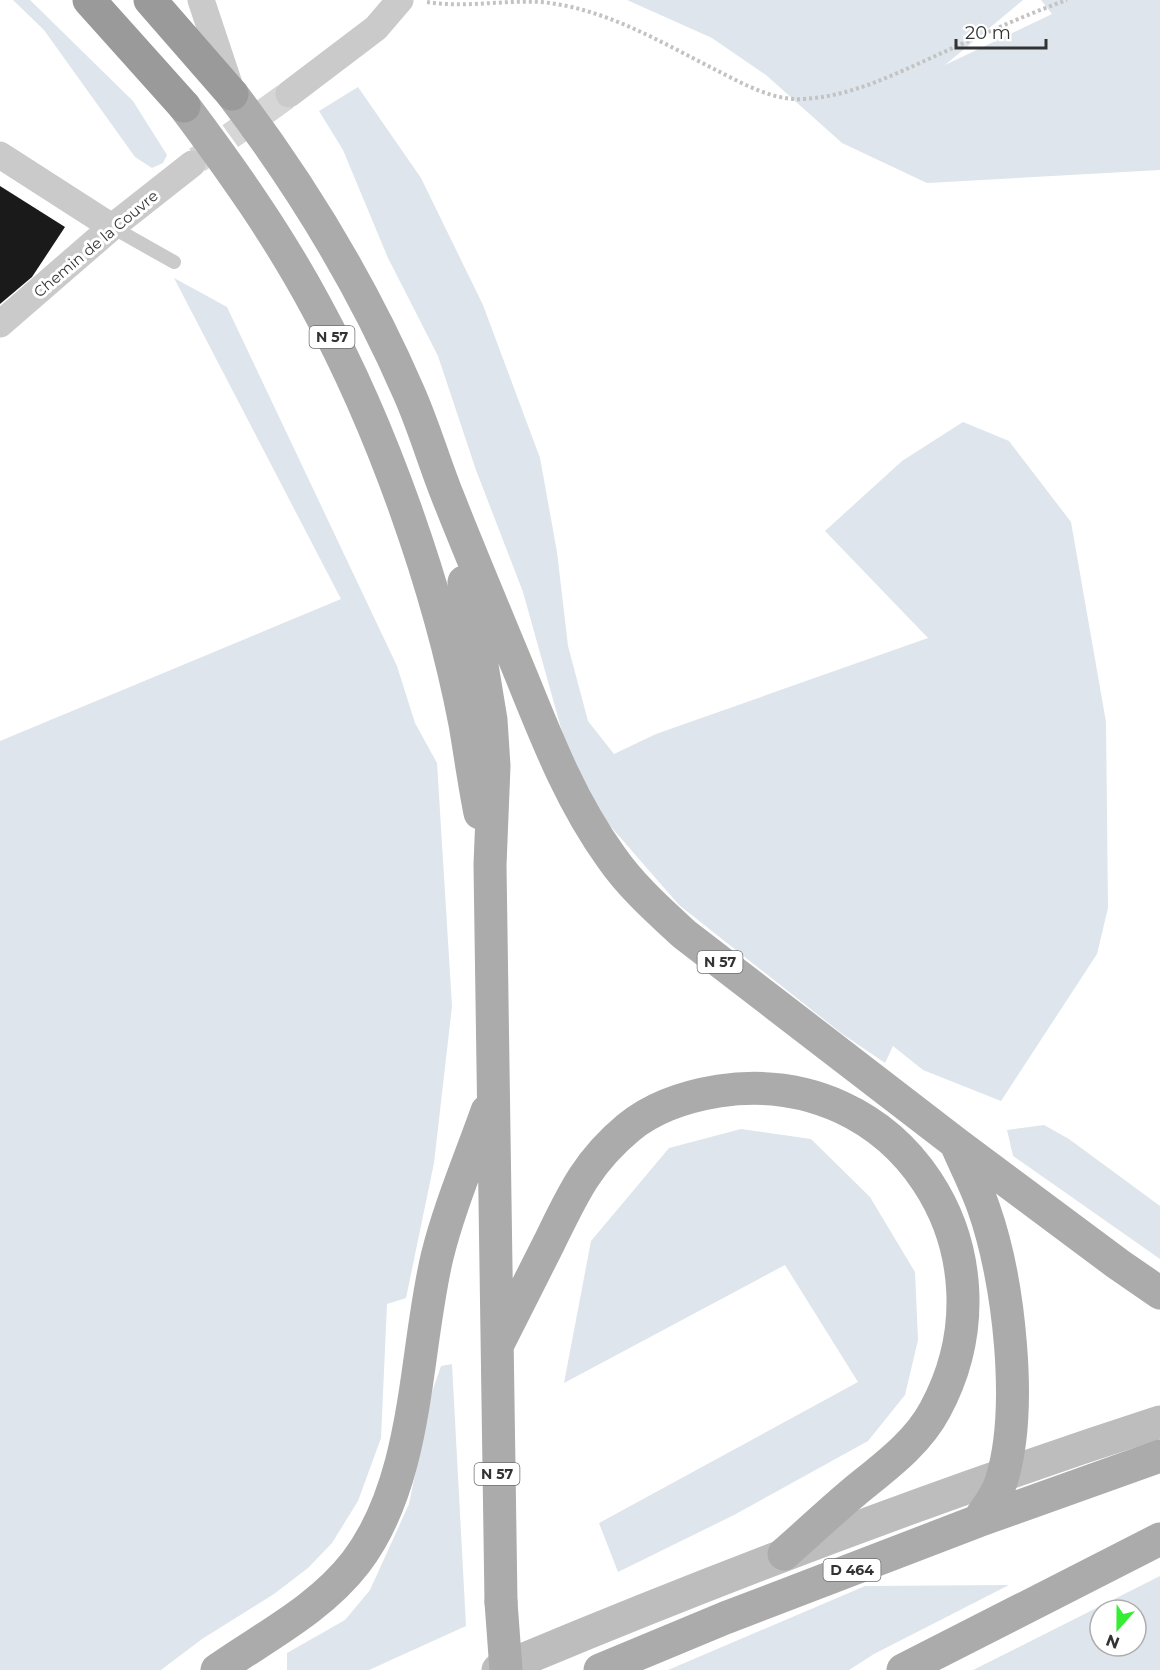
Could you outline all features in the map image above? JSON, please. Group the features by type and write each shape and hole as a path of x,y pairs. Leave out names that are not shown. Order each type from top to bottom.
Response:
{"highway":[{"name":"N 57","path":"89,0 184,106"},
{"name":"N 57","path":"150,0 232,94"}],"main road":[{"name":"N 57","path":"232,94 293,180 356,285 409,392 447,495 546,738 578,805 612,860 643,896 684,934 957,1144 1160,1293"},
{"name":"N 57","path":"184,106 257,207 316,305 341,354 386,462 417,548 446,647 465,723 490,865"},
{"name":"N 57","path":"447,495 478,640 491,720 494,766 490,865 501,1602 506,1670"},
{"path":"217,1670 287,1623 322,1596 356,1562 376,1531 396,1483 437,1256 495,1086"},
{"path":"497,1346 572,1193 593,1162 630,1127 665,1106 704,1094 743,1088 790,1090 846,1108 890,1138 927,1181 948,1220 960,1258 965,1294 959,1347 946,1388 921,1430 886,1466 784,1554"},
{"path":"957,1144 984,1208 995,1243 1004,1291 1012,1386 1010,1428 1003,1473 995,1497 978,1521"},
{"name":"D 464","path":"498,1670 784,1554 1003,1473 1160,1422"},
{"name":"D 464","path":"600,1670 725,1618 978,1521 1160,1456"},
{"path":"903,1670 1160,1539"}],"street":[{"path":"201,0 232,94"},
{"path":"289,94 369,35 400,0"},
{"path":"0,155 112,227"},
{"name":"Chemin de la Couvre","path":"0,324 112,227 192,164"}],"lane":[{"path":"112,227 174,262"}],"path":[{"path":"418,0 455,5 539,2 570,6 635,29 773,96 801,99 835,95 874,83 1010,22 1067,0"}],"shaded area":[{"path":"13,0 30,0 133,101 167,155 163,163 152,168 135,157 44,30"},
{"path":"627,0 1023,0 945,65 1052,14 1041,0 1160,0 1160,170 927,183 842,143 766,75 712,38"},
{"path":"358,87 421,178 483,305 540,458 557,552 568,646 588,721 614,754 656,734 928,638 825,531 902,461 963,422 1009,441 1071,522 1106,722 1108,908 1097,954 1001,1101 923,1070 893,1046 885,1063 841,1033 679,905 605,820 566,746 523,592 476,470 438,356 388,258 343,150 319,111"},
{"path":"174,278 227,307 397,666 415,723 437,763 452,1006 434,1163 406,1298 387,1304 381,1438 358,1501 332,1543 308,1568 274,1594 202,1639 161,1670 0,1670 0,741 341,599"},
{"path":"1044,1125 1069,1139 1160,1206 1160,1259 1013,1156 1007,1130"},
{"path":"741,1129 811,1139 870,1197 915,1272 918,1340 905,1395 868,1441 734,1515 618,1572 599,1523 858,1382 785,1265 564,1383 591,1241 669,1148"},
{"path":"452,1364 466,1626 369,1670 287,1670 287,1653 345,1620 370,1590 409,1504 432,1392 441,1366"},
{"path":"1160,1576 1160,1670 973,1670 1088,1612 1088,1658 1148,1658 1148,1598 1116,1598"},
{"path":"1009,1585 874,1654 849,1670 668,1670 865,1586"}],"building":[{"path":"0,186 65,227 32,277 0,304"}],"tunnel":[{"path":"197,160 289,94"}]}
